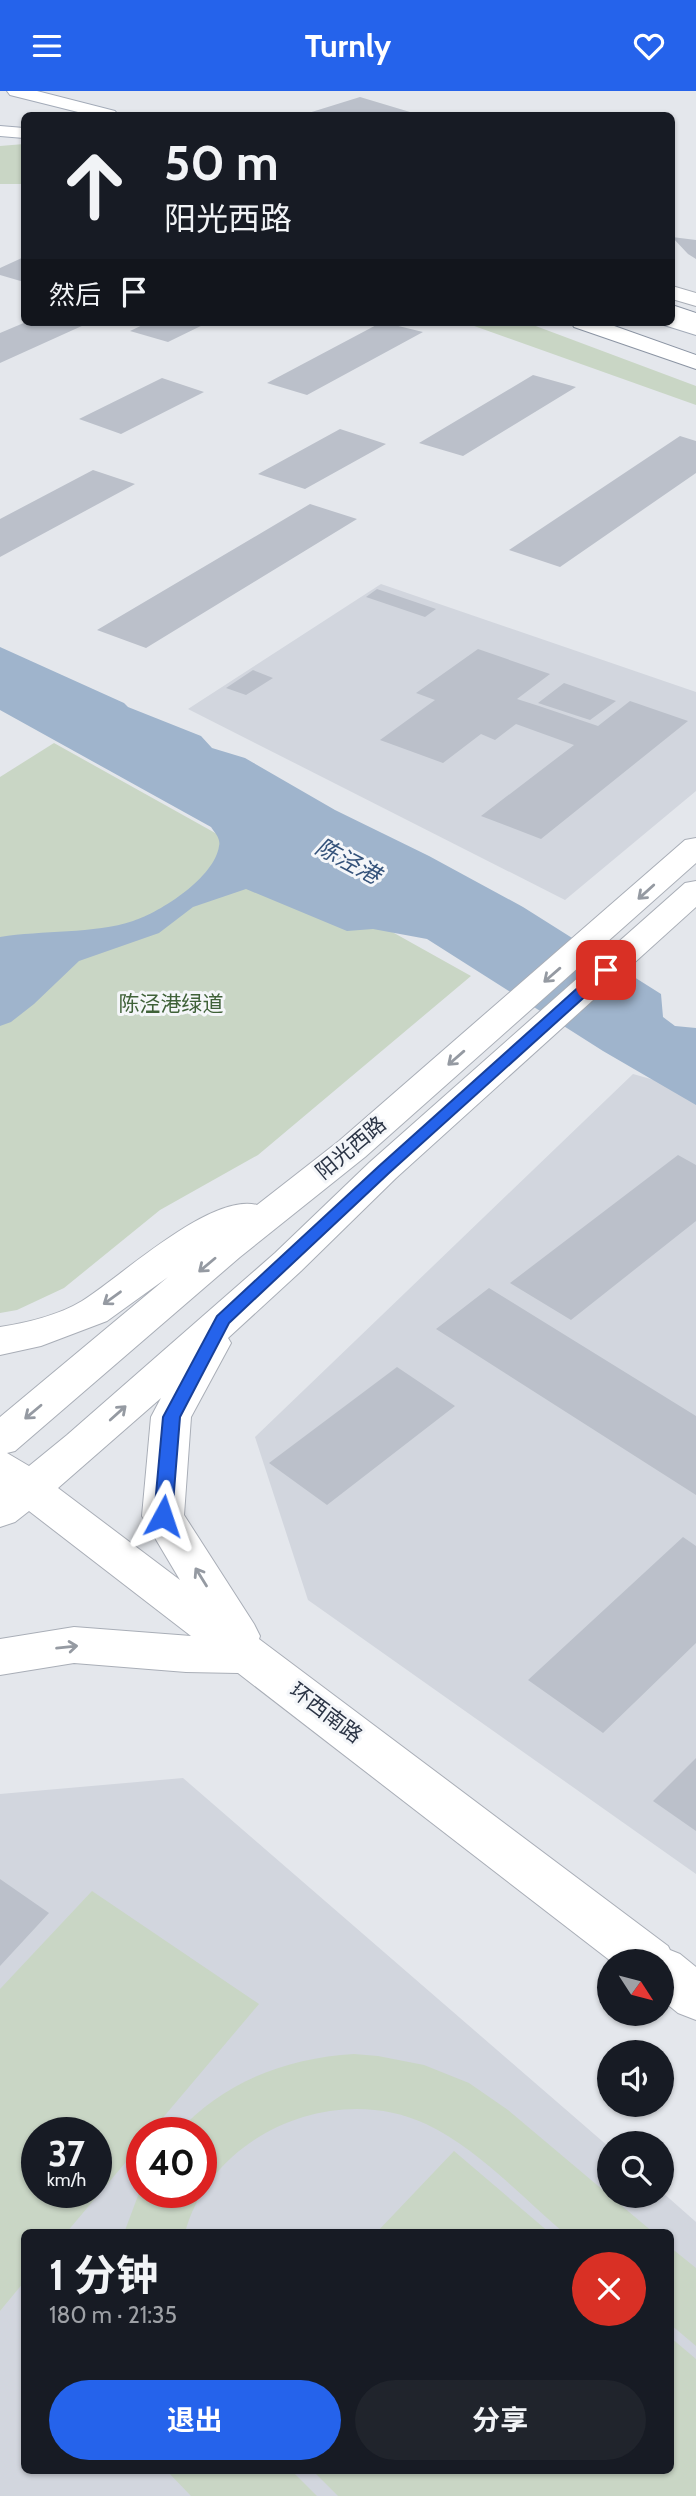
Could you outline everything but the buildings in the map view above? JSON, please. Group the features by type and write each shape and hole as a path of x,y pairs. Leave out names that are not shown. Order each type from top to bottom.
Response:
{"main road":[{"path":"0,94 8,91"},
{"path":"16,91 96,112"},
{"path":"74,91 101,112"},
{"path":"0,131 21,133"},
{"path":"675,293 696,300"},
{"path":"675,312 696,320"},
{"path":"675,321 696,328"},
{"path":"593,326 696,362"},
{"path":"613,326 696,356"},
{"name":"阳光西路","path":"9,1488 82,1446 223,1320 522,1023 596,936 696,847"},
{"name":"阳光西路","path":"0,1440 298,1191 522,1023 623,955 696,890"},
{"path":"0,1341 27,1336 93,1312 215,1226 298,1191"},
{"path":"223,1320 171,1417 163,1516 250,1655"},
{"name":"环西南路","path":"9,1488 250,1655 633,1949"},
{"path":"0,1657 74,1645 186,1654 250,1655"},
{"path":"674,1980 696,1997"}],"shaded area":[{"path":"381,584 696,692 696,791 565,900 188,709"},
{"path":"633,1074 696,1092 696,1874 308,1600 255,1437"},
{"path":"183,1778 597,2137 597,2208 674,2208 674,2203 696,2222 696,2496 0,2496 0,1794"}],"green space":[{"path":"21,144 21,184 0,184 0,146"},
{"path":"474,326 536,326 696,386 696,405"},
{"name":"陈泾港绿道","path":"54,743 471,976 258,1155 160,1210 64,1288 17,1310 0,1313 0,777"},
{"path":"92,1891 259,2004 164,2117 126,2117 126,2162 112,2179 112,2117 21,2117 21,2208 87,2208 69,2229 21,2229 21,2286 0,2311 0,1989"},
{"path":"354,2054 378,2056 424,2065 469,2083 508,2110 597,2185 597,2208 624,2208 649,2229 560,2229 463,2146 426,2124 391,2112 354,2109 317,2113 281,2125 249,2144 217,2173 217,2117 193,2117 235,2087 280,2067"},
{"path":"454,2151 545,2229 380,2229"},
{"path":"133,2208 195,2208 187,2229 126,2229"},
{"path":"674,2250 696,2268 696,2346 674,2327"},
{"path":"674,2340 696,2359 696,2496 338,2496 316,2474 674,2474"},
{"path":"170,2474 295,2474 317,2496 191,2496"}],"water":[{"name":"陈泾港","path":"0,647 128,707 201,736 212,748 245,758 335,810 429,856 523,907 661,994 663,1017 675,1026 696,1028 696,1105 603,1051 427,939 373,929 347,931 246,889 193,907 159,933 79,961 34,1004 11,1022 0,1026 0,937 102,928 145,916 185,892 197,881 215,858 219,843 211,827 0,710"}],"route":[{"path":"163,1516 171,1417 223,1320 288,1262 383,1170 606,970"}]}
